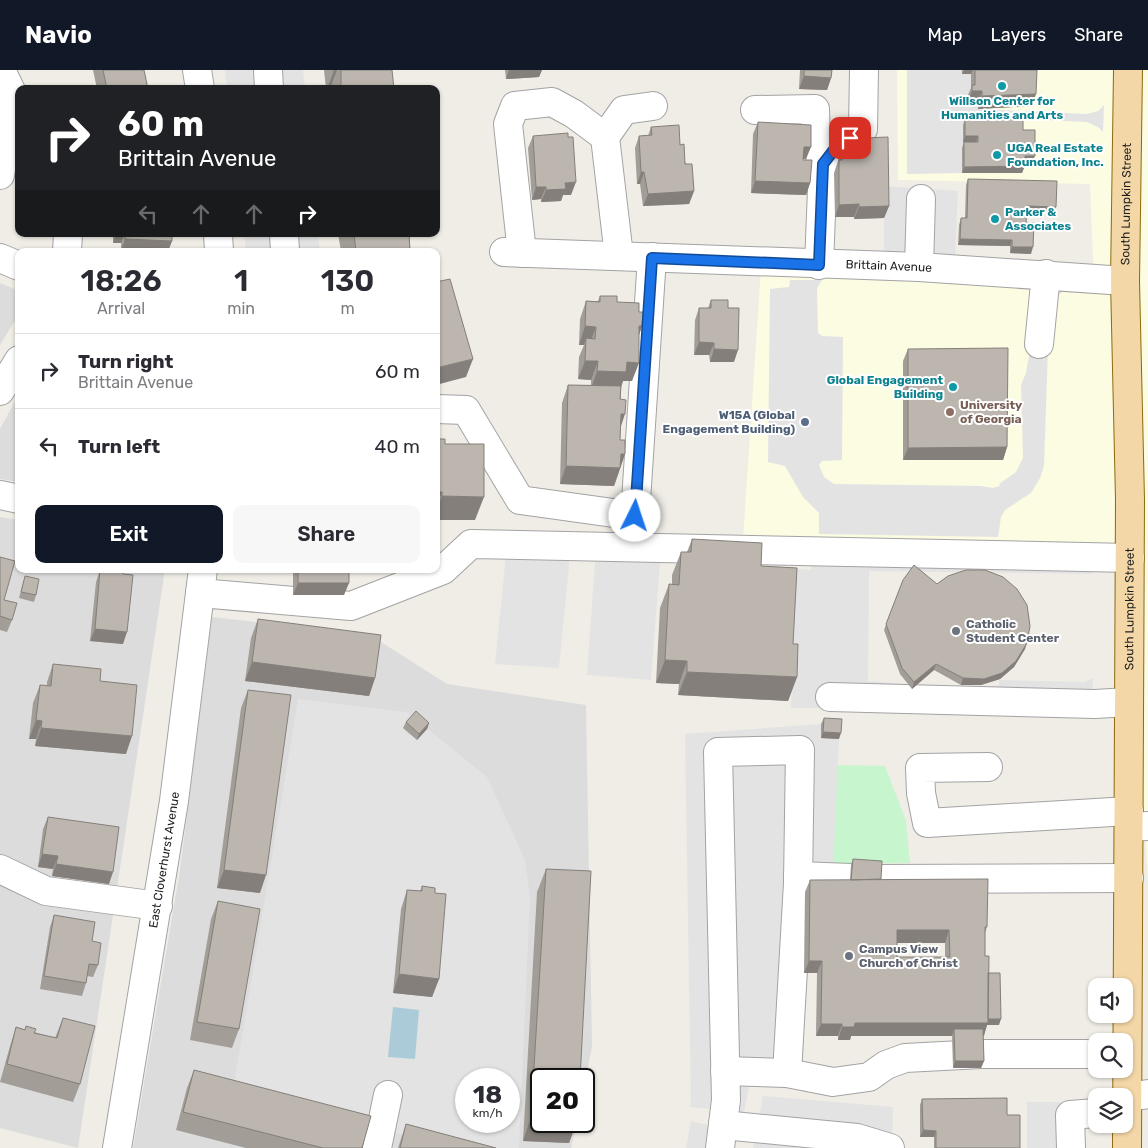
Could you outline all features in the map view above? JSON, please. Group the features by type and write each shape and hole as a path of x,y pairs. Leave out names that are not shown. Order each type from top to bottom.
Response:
{"main road":[{"name":"South Lumpkin Street","path":"1126,1033 1129,878 1135,822 1129,702 1130,558 1125,281 1128,70"},
{"name":"South Lumpkin Street","path":"1127,1148 1129,1133"}],"street":[{"path":"0,176 14,97 1,70"},
{"path":"197,70 199,85"},
{"path":"268,70 269,85"},
{"path":"823,164 837,146 863,129 864,70"},
{"name":"Brittain Avenue","path":"605,137 574,114 552,102 516,106 508,124 513,252 652,258 804,271 919,267 1046,274 1125,281"},
{"path":"619,256 605,137 624,110 653,106"},
{"path":"755,110 815,109 816,142 823,164 804,271"},
{"path":"919,267 921,199"},
{"path":"0,258 15,264"},
{"path":"440,410 466,410 520,500 635,516 652,258"},
{"path":"1039,344 1046,274"},
{"path":"0,392 15,367"},
{"path":"0,495 15,498"},
{"path":"440,571 471,544 1130,558"},
{"path":"202,581 352,606 435,573"},
{"name":"East Cloverhurst Avenue","path":"117,1148 158,906 186,713 202,581"},
{"path":"830,697 1086,704 1129,702"},
{"path":"787,1073 798,876 800,750 718,752 725,1071 722,1137 857,1138 890,1148"},
{"path":"988,767 920,768 921,793 927,823 1135,822"},
{"path":"0,869 46,891 158,906"},
{"path":"798,876 878,879 1129,878"},
{"path":"725,1071 787,1073 833,1082 869,1077 886,1065 905,1058 981,1054 1088,1054"},
{"path":"377,1148 388,1094"},
{"path":"1071,1148 1070,1116 1088,1114"}],"shaded area":[{"path":"225,70 303,70 305,85 227,85"},
{"name":"University of Georgia","path":"897,70 1148,70 1148,882 1130,549 743,539 761,268 1094,284 1090,184 898,180"},
{"path":"907,70 962,70 962,74 971,74 971,97 967,104 978,104 978,109 1087,114 1098,111 1104,105 1103,132 1098,127 1087,122 974,117 976,142 962,173 907,174"},
{"path":"884,186 958,191 955,256 884,253"},
{"path":"244,237 318,237 320,248 246,248"},
{"name":"W15A (Global Engagement Building)","path":"790,280 822,280 817,288 818,333 822,336 843,337 842,460 822,461 819,465 824,477 834,484 981,486 993,488 1000,486 999,484 1016,472 1023,458 1021,385 1026,373 1030,350 1031,290 1064,291 1055,297 1048,348 1044,466 1040,478 1031,493 1005,510 1001,517 998,537 819,534 819,513 803,497 785,466 768,462 770,289 789,287"},
{"path":"0,283 15,289 15,321 0,345"},
{"path":"15,401 15,481 0,479 0,429"},
{"path":"0,517 15,519 15,573 164,573 78,1148 0,1128"},
{"path":"507,545 571,546 559,668 495,664"},
{"path":"811,546 1092,552 1092,574 869,571 868,681 929,686 999,686 999,680 1085,682 1093,678 1092,717 882,708 791,708 796,569 811,570"},
{"path":"596,547 661,549 651,680 587,675"},
{"path":"212,617 370,635 447,684 586,705 592,1046 588,1068 530,1068 530,1133 574,1133 571,1148 133,1148 180,870"},
{"path":"298,699 407,712 487,777 525,860 530,897 520,1125 520,1068 455,1068 455,1133 520,1133 519,1148 454,1148 233,1091"},
{"path":"821,724 821,738 839,739 832,892 805,892 803,1085 750,1082 744,1113 691,1107 685,734"},
{"path":"763,1096 893,1107 892,1148 753,1148"},
{"path":"1027,1102 1064,1102 1063,1148 1027,1148"},
{"path":"691,1121 737,1132 734,1148 686,1148"}],"green space":[{"path":"834,765 885,766 906,821 910,863 830,864"}],"water":[{"path":"393,1007 419,1010 415,1059 388,1057"}],"building":[{"path":"103,70 144,70 147,85 106,85"},
{"path":"341,70 392,70 394,85 341,85"},
{"path":"804,70 832,70 831,78 804,76"},
{"name":"Willson Center for Humanities and Arts","path":"975,70 1037,70 1036,94 982,96 982,91 972,91 972,85 975,85"},
{"name":"UGA Real Estate Foundation, Inc.","path":"965,119 1023,119 1023,130 1035,130 1035,156 1025,156 1025,166 964,167 964,142 978,142 978,136 965,136"},
{"path":"758,122 811,125 811,147 804,147 803,160 812,160 810,183 755,181"},
{"path":"679,125 680,145 684,144 685,164 692,164 694,191 648,194 644,172 641,172 639,136 652,135 651,127"},
{"path":"568,133 568,137 573,137 576,182 565,183 566,189 546,190 546,187 536,187 533,136"},
{"path":"888,137 889,206 859,207 859,204 839,205 839,160 842,160 844,139"},
{"name":"Parker & Associates","path":"968,179 1057,181 1056,207 1027,206 1026,223 1034,223 1033,247 1012,247 1012,240 960,239 961,218 967,218"},
{"path":"125,237 172,237 172,241 125,239"},
{"path":"354,237 409,237 410,248 356,248"},
{"path":"450,279 473,359 440,367 440,281"},
{"path":"600,296 617,296 617,302 639,303 639,312 643,312 642,326 639,326 639,363 627,362 626,372 597,371 598,361 585,361 586,338 595,339 596,327 585,326 586,301 600,302"},
{"path":"711,300 728,300 728,308 739,308 738,350 714,349 714,343 699,342 699,308 711,308"},
{"name":"Global Engagement Building","path":"1008,348 1007,447 908,448 908,349"},
{"path":"568,385 621,386 620,399 626,400 625,414 621,414 620,440 625,440 625,454 621,454 620,468 566,466"},
{"path":"440,439 445,439 445,444 484,444 484,497 442,496 442,492 440,492"},
{"path":"692,539 762,543 761,566 797,568 793,644 798,644 797,677 687,672 687,661 665,660 669,584 679,585 681,552 691,552"},
{"path":"0,557 15,561 4,600 17,603 12,620 0,616"},
{"name":"Catholic Student Center","path":"914,565 937,584 948,576 966,570 985,570 1003,577 1017,589 1027,605 1030,626 1027,643 1016,661 1002,673 984,679 963,678 936,664 914,682 902,668 886,624 903,580"},
{"path":"100,573 133,575 127,632 95,629"},
{"path":"298,573 349,573 349,583 298,583"},
{"path":"25,576 39,579 36,595 21,592"},
{"path":"258,619 381,635 375,678 252,662"},
{"path":"53,664 101,669 100,681 137,685 132,736 41,728 42,721 36,720 40,685 51,686"},
{"path":"248,690 291,695 266,875 224,870"},
{"path":"416,711 429,723 419,734 406,722"},
{"path":"824,718 842,719 841,733 823,732"},
{"path":"48,817 119,827 113,872 56,864 58,856 42,854"},
{"path":"853,859 882,861 881,879 851,880"},
{"path":"546,869 591,871 581,1068 534,1068"},
{"name":"Campus View Church of Christ","path":"988,879 985,956 989,956 988,1023 855,1023 854,1027 842,1027 842,1024 821,1024 822,961 809,961 810,880","holes":["897,930 949,930 950,957 897,957"]},
{"path":"422,886 435,888 435,893 446,894 439,979 399,974 407,890 422,891"},
{"path":"218,901 260,909 239,1029 197,1022"},
{"path":"54,915 95,922 92,941 101,943 98,965 89,964 86,983 44,976"},
{"path":"988,973 1000,973 1001,1019 988,1019"},
{"path":"63,1018 95,1026 80,1084 7,1064 16,1027 25,1030 26,1026 36,1029 34,1033 57,1038"},
{"path":"954,1029 983,1029 984,1061 955,1061"},
{"path":"194,1070 371,1116 362,1148 323,1148 183,1112"},
{"path":"1007,1098 1007,1115 1020,1115 1020,1148 936,1148 936,1131 923,1130 922,1099"},
{"path":"406,1124 496,1148 400,1148"}],"place":[{"name":"Willson Center for Humanities and Arts","path":"1002,86"},
{"name":"UGA Real Estate Foundation, Inc.","path":"997,155"},
{"name":"Parker & Associates","path":"995,219"},
{"name":"Global Engagement Building","path":"953,387"},
{"name":"University of Georgia","path":"950,412"},
{"name":"W15A (Global Engagement Building)","path":"805,422"},
{"name":"Catholic Student Center","path":"956,631"},
{"name":"Campus View Church of Christ","path":"849,956"}],"route":[{"path":"635,516 652,258 819,265 823,164 837,146 850,138"}]}
